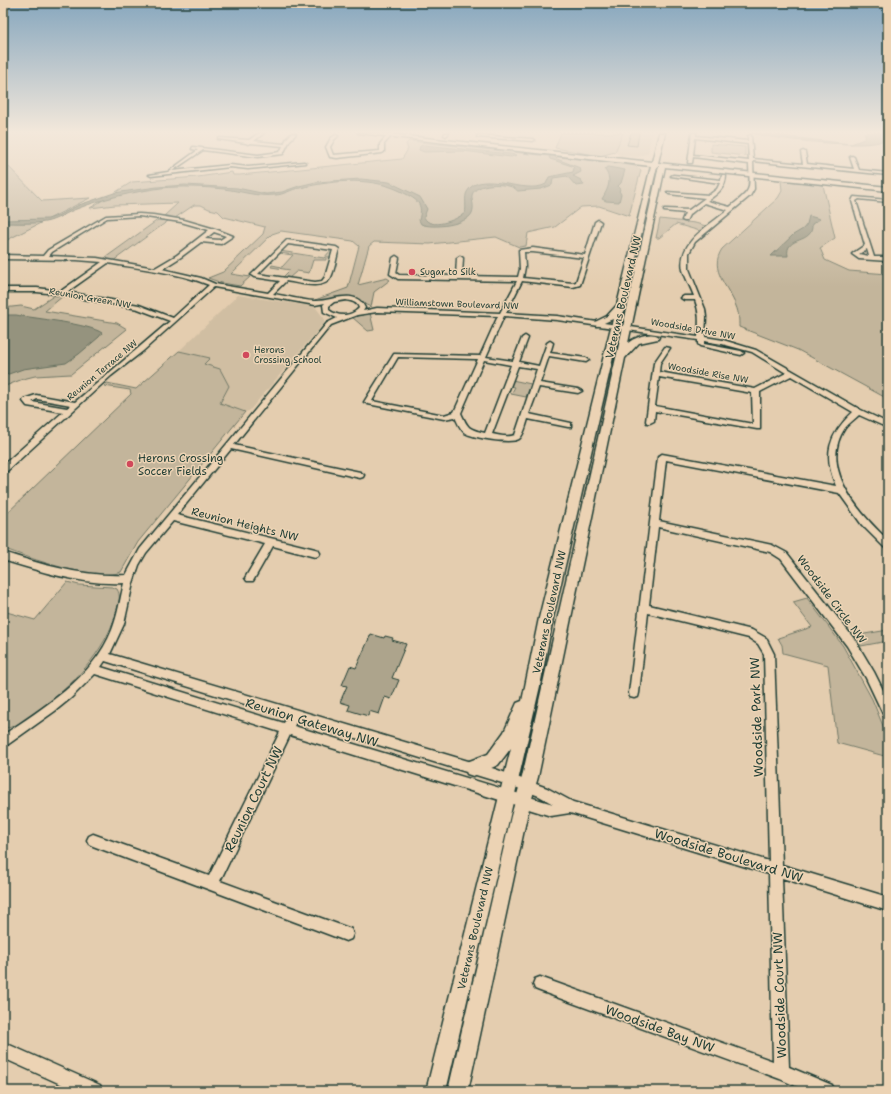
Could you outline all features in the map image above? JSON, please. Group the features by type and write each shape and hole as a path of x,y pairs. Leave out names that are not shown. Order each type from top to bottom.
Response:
{"main road":[{"name":"Veterans Boulevard NW","path":"458,1091 517,791 533,686 546,618 651,184"},
{"name":"Veterans Boulevard NW","path":"436,1091 517,791 620,360 627,330 652,184"},
{"path":"854,184 888,189"},
{"path":"870,184 888,186"},
{"path":"597,323 610,318 621,303"},
{"path":"620,360 629,346 636,339 655,337"},
{"path":"473,768 494,760 500,752 509,737 533,686"}],"street":[{"path":"684,220 690,212 719,190 721,184"},
{"path":"701,342 703,317 698,298 686,269 685,261 688,247 693,241 751,192 753,184"},
{"path":"669,193 707,200 733,208"},
{"path":"872,258 854,199 862,198 888,201"},
{"path":"666,210 690,212"},
{"path":"44,258 50,251 106,217 139,215 153,216 182,221 230,236 221,242 200,240"},
{"path":"396,258 393,273 394,276 520,279 573,285 578,284 598,222"},
{"path":"156,270 213,230"},
{"path":"287,242 337,250 328,278 324,282 316,284 284,280 254,275 287,242"},
{"path":"868,246 855,254 859,257 888,259"},
{"path":"541,368 482,358 396,355 368,402 444,417 452,416 457,413 482,358 520,279 523,267 521,251 533,250 587,257"},
{"path":"3,257 77,258 156,270 199,279 213,285 315,303 333,300"},
{"path":"459,278 460,258"},
{"path":"62,293 106,262"},
{"path":"269,295 284,280"},
{"name":"Reunion Terrace NW","path":"5,466 108,375 141,350 213,285"},
{"name":"Reunion Green NW","path":"3,290 37,290 62,293 139,307 174,320"},
{"name":"Williamstown Boulevard NW","path":"333,300 350,298 377,310"},
{"path":"684,298 698,298"},
{"path":"329,324 326,305 333,300"},
{"path":"315,303 335,316 351,315"},
{"path":"3,742 49,709 93,669 103,656 115,634 123,611 134,567 143,552 170,517 329,324 361,310 361,303"},
{"name":"Williamstown Boulevard NW","path":"351,315 377,310 503,314 597,323 615,328"},
{"name":"Williamstown Boulevard NW","path":"537,317 615,328"},
{"name":"Woodside Drive NW","path":"615,328 701,342 765,359 858,412 888,426"},
{"name":"Woodside Drive NW","path":"627,330 655,337 701,342"},
{"path":"487,436 525,338"},
{"path":"457,413 464,428 469,432 504,439 516,438 518,436 550,342"},
{"name":"Woodside Rise NW","path":"650,421 657,363 667,348"},
{"path":"546,354 586,360"},
{"name":"Woodside Rise NW","path":"656,374 756,391 790,373"},
{"path":"536,384 578,391"},
{"name":"Woodside Rise NW","path":"652,408 757,427 756,391"},
{"path":"69,411 49,406 30,404 27,401 36,397 76,404"},
{"path":"858,412 842,427 834,446 833,458 841,490 862,520 888,546"},
{"path":"525,416 568,425"},
{"path":"229,446 360,475"},
{"path":"634,693 662,457 841,490"},
{"name":"Reunion Heights NW","path":"170,517 315,553"},
{"name":"Woodside Circle NW","path":"655,524 772,549 784,556 851,643 870,675 888,712"},
{"path":"250,578 271,542"},
{"path":"3,556 75,576 92,579 130,579"},
{"name":"Woodside Park NW","path":"645,608 752,634 766,646 769,654 775,869"},
{"name":"Reunion Gateway NW","path":"103,656 473,768 517,791"},
{"name":"Reunion Gateway NW","path":"93,669 287,729 517,791"},
{"name":"Reunion Court NW","path":"212,884 294,714"},
{"name":"Woodside Boulevard NW","path":"517,791 551,810 570,807 888,904"},
{"path":"93,840 346,934"},
{"name":"Woodside Court NW","path":"775,869 781,1072 826,1091"},
{"name":"Woodside Bay NW","path":"540,984 781,1072"},
{"path":"3,1050 94,1091"}],"shaded area":[{"path":"3,184 25,184 42,201 90,198 3,242"},
{"path":"129,184 637,184 629,216 599,206 581,207 555,227 528,233 526,246 519,247 496,237 430,244 374,242 369,246 358,285 387,278 390,280 374,292 371,307 349,297 315,300 348,288 359,246 353,241 281,231 272,234 231,274 250,277 240,286 222,283 208,278 223,272 263,234 265,227 224,217 218,211 201,205 194,205 175,218 164,216 178,203 115,205 90,208"},
{"path":"320,184 278,195 255,195 224,189 208,188 161,188 109,198 75,210 54,220 45,222 3,223 3,220 48,219 79,205 114,193 157,187 185,185 237,188 266,194 282,192 299,186"},
{"path":"381,184 393,184 420,197 427,209 424,217 427,221 437,224 456,219 465,213 466,194 473,185 506,184 537,187 546,184 552,184 541,189 518,191 510,186 504,185 491,185 479,188 472,195 473,210 469,217 449,225 433,226 421,224 419,220 420,207 417,201 394,188"},
{"path":"574,184 584,185 576,186"},
{"path":"609,184 620,184 618,186 621,194 619,202 606,201 602,199"},
{"path":"781,184 823,185 835,238 820,248 825,260 849,271 888,274 888,399 798,350 739,327 739,316 737,309 718,271 718,257 722,249 778,198 782,191"},
{"path":"809,216 820,219 812,224 809,235 790,245 788,249 788,256 771,256 793,235 803,229 807,224"},
{"path":"159,219 168,221 113,261 102,260"},
{"path":"660,219 695,223 706,226 700,231 676,224 659,238 656,238"},
{"path":"331,250 331,257 326,257 326,260 313,260 309,273 297,271 289,278 283,277 290,270 271,267 272,265 282,267 293,255 279,253 280,251 324,258"},
{"path":"55,295 63,296 45,311 117,323 127,329 71,374 35,376 3,387 3,308 21,306 34,309"},
{"name":"Herons Crossing School","path":"238,295 311,306 316,308 324,318 324,323 249,411 245,412 220,403 203,364 209,358 179,351"},
{"path":"370,313 374,330 368,331 352,317"},
{"path":"8,315 74,324 102,333 79,354 66,363 23,369 3,376 3,317"},
{"name":"Herons Crossing Soccer Fields","path":"179,351 210,358 204,364 220,369 229,386 220,403 245,412 138,542 121,572 96,574 62,568 3,548 3,517 131,394 130,390 104,386 107,383 136,389"},
{"path":"512,380 531,384 526,397 511,394 515,387 510,386"},
{"path":"67,582 79,585 112,587 117,589 119,594 119,602 112,625 96,654 74,680 30,716 20,723 8,728 4,726 3,611 35,620"},
{"path":"807,598 843,646 872,699 888,738 888,757 837,743 828,665 783,653 782,645 778,638 812,627 793,602"},
{"path":"888,630 888,641 861,646 853,636"}],"building":[{"path":"371,634 384,638 385,636 393,638 392,640 406,644 392,678 399,680 391,699 385,697 379,714 369,711 368,716 348,710 350,705 340,702 347,686 342,685 350,666 356,668"}],"place":[{"name":"Sugar to Silk","path":"412,272"},
{"name":"Herons Crossing School","path":"246,355"},
{"name":"Herons Crossing Soccer Fields","path":"130,464"}]}
